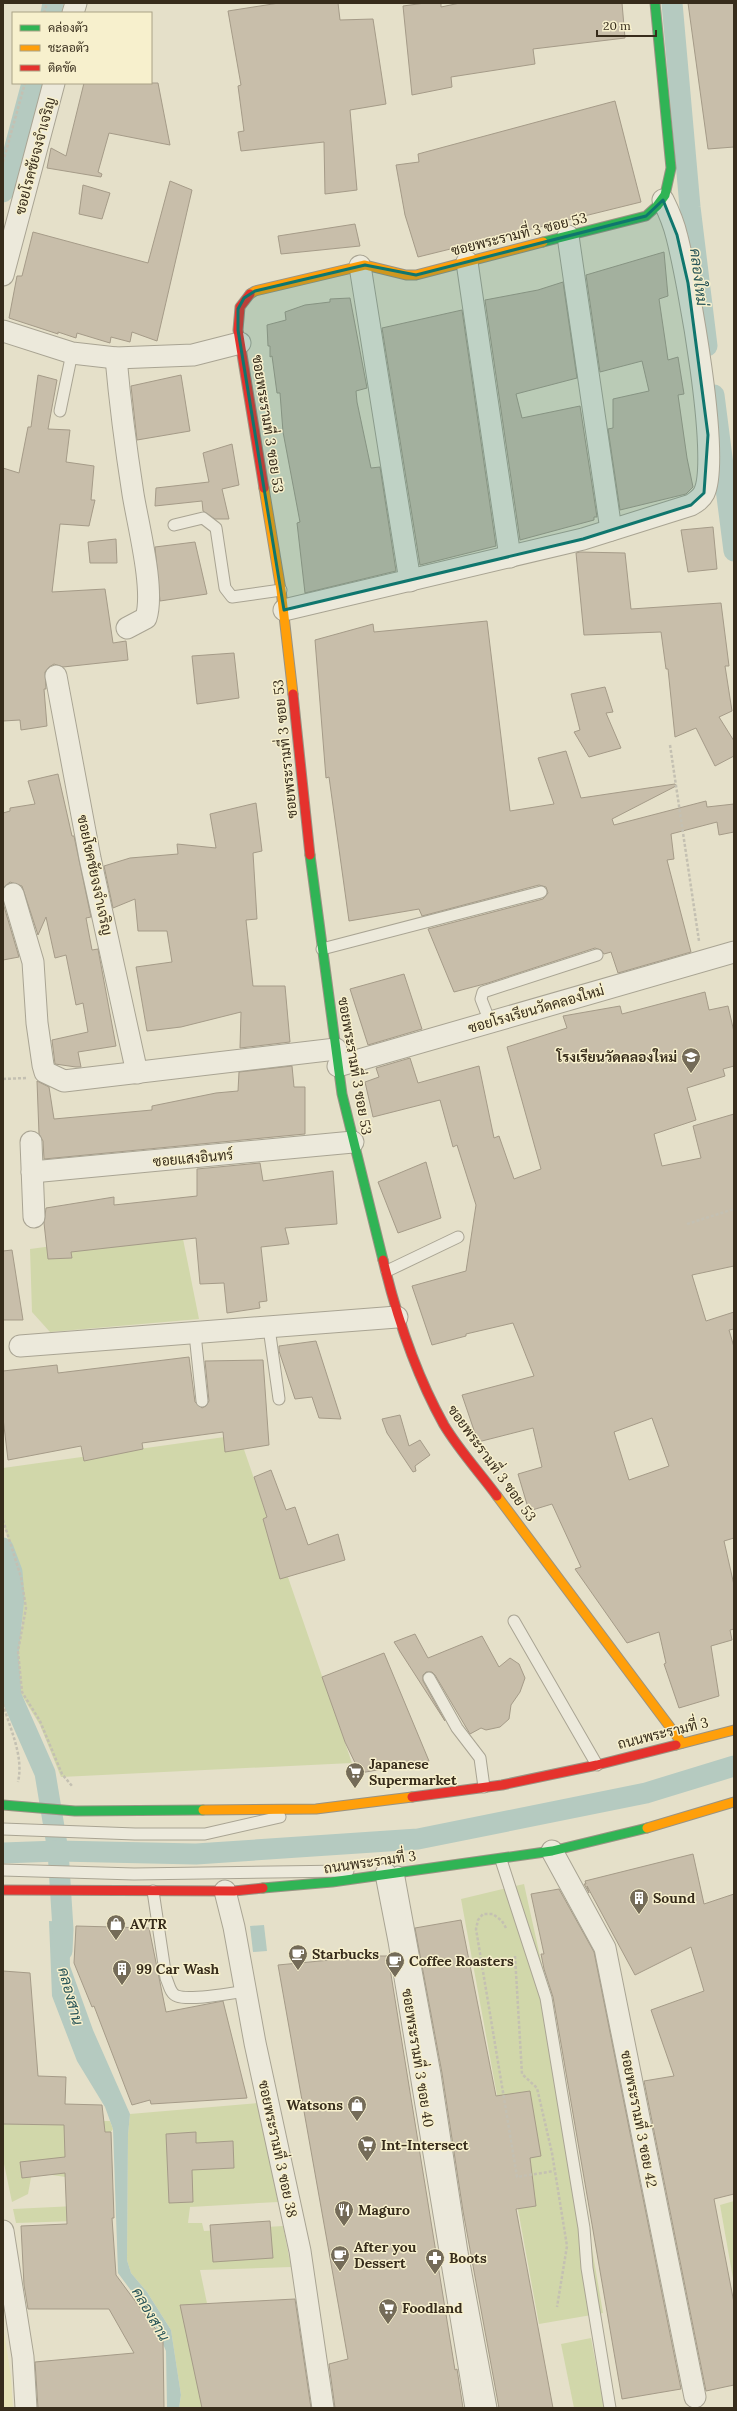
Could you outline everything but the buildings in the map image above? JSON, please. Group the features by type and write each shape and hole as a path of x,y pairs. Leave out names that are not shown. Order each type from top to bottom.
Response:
{"street":[{"name":"ซอยพระรามที่ 3 ซอย 53","path":"655,3 671,168 670,184 664,200 657,209 646,216 416,275 406,276 375,266 360,266 255,291 244,298 238,310 240,343 284,610 322,950 337,1058 353,1142 387,1271 397,1317 416,1369 445,1426 682,1743"},
{"name":"ซอยโรคชัยจงจำเจริญ","path":"3,275 54,84"},
{"path":"284,610 510,557 611,530 691,505 704,493 707,480 708,435 688,283 677,235 664,200"},
{"path":"568,236 611,530"},
{"path":"467,262 510,557"},
{"path":"360,266 410,581"},
{"path":"3,331 72,353 116,358 193,355 240,343"},
{"path":"116,358 122,423 148,583 148,611 146,618 127,628"},
{"name":"ซอยโชคชัยจงจำเจริญ","path":"56,676 90,858 137,1073"},
{"path":"13,894 33,962 37,1023 46,1072 64,1081 137,1073 337,1058"},
{"name":"ซอยโรงเรียนวัดคลองใหม่","path":"337,1058 490,1022 734,952"},
{"path":"31,1142 34,1217"},
{"name":"ซอยแสงอินทร์","path":"32,1172 353,1142"},
{"path":"20,1346 196,1334 397,1317"},
{"name":"ถนนพระรามที่ 3","path":"3,1805 75,1811 316,1810 484,1787 597,1765 734,1730"},
{"name":"ถนนพระรามที่ 3","path":"3,1890 225,1891 332,1882 415,1869 501,1860 552,1852 658,1825 734,1802"},
{"name":"ซอยพระรามที่ 3 ซอย 42","path":"552,1852 605,1948 695,2398"},
{"name":"ซอยพระรามที่ 3 ซอย 40","path":"392,1873 399,1941 476,2408"},
{"name":"ซอยพระรามที่ 3 ซอย 38","path":"225,1891 234,1927 300,2251 323,2408"},
{"path":"3,2231 23,2358 26,2408"}],"lane":[{"path":"60,411 72,353"},
{"path":"174,525 203,518 216,528 225,588 232,597 281,590"},
{"path":"322,950 541,892"},
{"path":"490,1022 481,999 483,992 597,956"},
{"path":"387,1271 458,1237"},
{"path":"269,1328 279,1399"},
{"path":"196,1334 202,1401"},
{"path":"514,1621 597,1765"},
{"path":"429,1678 457,1728 480,1758 484,1787"},
{"path":"3,1828 64,1832 205,1834 316,1810"},
{"path":"501,1860 546,1998 582,2220 587,2268 610,2408"},
{"path":"3,1870 134,1874 415,1869"},
{"path":"392,1873 435,2074 462,2252 491,2408"},
{"path":"153,1891 166,1978 171,1992 177,1996 198,1997 246,1991"}],"path":[{"path":"3,162 25,84"},
{"path":"670,745 700,948 704,961"},
{"path":"687,1224 734,1209"},
{"path":"3,1520 21,1577 26,1608 18,1651 22,1692 40,1721 62,1774 72,1786"},
{"path":"3,1704 18,1752 20,1771 18,1782"},
{"path":"507,1931 502,1921 493,1914 483,1914 478,1920 476,1929 516,2177 554,2171"},
{"path":"515,1954 522,2074 536,2088 554,2171 567,2246 557,2307"}],"highlighted area":[{"path":"663,200 677,235 688,283 708,435 704,493 691,505 583,539 284,610 238,330 238,309 244,298 255,291 365,265 416,275 646,216"}],"shaded area":[{"path":"3,2326 11,2376 13,2408 3,2408"}],"green space":[{"path":"181,1229 199,1319 50,1332 32,1312 30,1249"},
{"path":"239,1435 352,1763 61,1777 40,1725 21,1694 17,1651 22,1625 22,1587 3,1522 3,1468"},
{"path":"524,1884 549,1997 603,2313 539,2324 461,1899"},
{"path":"258,2103 278,2202 190,2207 188,2223 202,2223 204,2231 283,2226 291,2267 200,2270 229,2408 179,2408 181,2395 171,2330 147,2292 131,2273 127,2260 128,2135 130,2114"},
{"path":"3,2121 110,2121 113,2129 79,2179 32,2172 28,2194 12,2202 3,2159"},
{"path":"734,2201 734,2284 720,2205"},
{"path":"75,2206 75,2221 16,2223 13,2209"},
{"path":"591,2338 604,2407 574,2408 561,2344"}],"water":[{"path":"49,1921 69,1922 70,1966 93,2030 130,2114 128,2135 127,2260 131,2273 147,2292 171,2330 181,2395 179,2408 167,2408 166,2351 152,2319 118,2273 113,2129 105,2107 77,2061 52,1996"},
{"path":"264,1925 267,1951 253,1952 250,1926"}],"waterway":[{"name":"คลองสาน","path":"51,12 53,3"},
{"name":"คลองใหม่","path":"672,3 690,207 707,346"},
{"name":"คลองสาน","path":"3,192 32,84"},
{"name":"คลองใหม่","path":"714,395 734,551"},
{"name":"คลองสาน","path":"3,1548 12,1572 14,1597 8,1654 11,1696 45,1773 58,1851 63,1929 62,1951"},
{"path":"3,1853 58,1851 196,1854 418,1839 646,1793 734,1766"}],"traffic: fast":[{"path":"543,242 646,216 657,206 665,195 671,168 655,3"},
{"path":"310,855 342,1094 383,1260"},
{"path":"3,1805 75,1811 203,1810"},
{"path":"263,1888 332,1882 552,1851 647,1828"}],"traffic: slow":[{"path":"250,294 255,291 365,265 406,275 416,275 543,242"},
{"path":"264,488 281,590 293,694"},
{"path":"497,1496 682,1743"},
{"path":"676,1745 734,1730"},
{"path":"203,1810 316,1809 412,1797"},
{"path":"647,1828 734,1802"}],"traffic: jam":[{"path":"250,294 240,307 238,330 264,488"},
{"path":"293,694 310,855"},
{"path":"383,1260 394,1303 408,1345 424,1385 444,1425 497,1496"},
{"path":"412,1797 502,1785 597,1765 676,1745"},
{"path":"3,1890 234,1891 263,1888"}],"place":[{"name":"โรงเรียนวัดคลองใหม่","path":"691,1074"},
{"name":"Japanese Supermarket","path":"355,1789"},
{"name":"Sound","path":"639,1915"},
{"name":"AVTR","path":"116,1941"},
{"name":"Starbucks","path":"298,1971"},
{"name":"Coffee Roasters","path":"395,1978"},
{"name":"99 Car Wash","path":"122,1986"},
{"name":"Watsons","path":"357,2122"},
{"name":"Int-Intersect","path":"367,2162"},
{"name":"Maguro","path":"344,2227"},
{"name":"After you Dessert","path":"340,2272"},
{"name":"Boots","path":"435,2275"},
{"name":"Foodland","path":"388,2325"}]}
